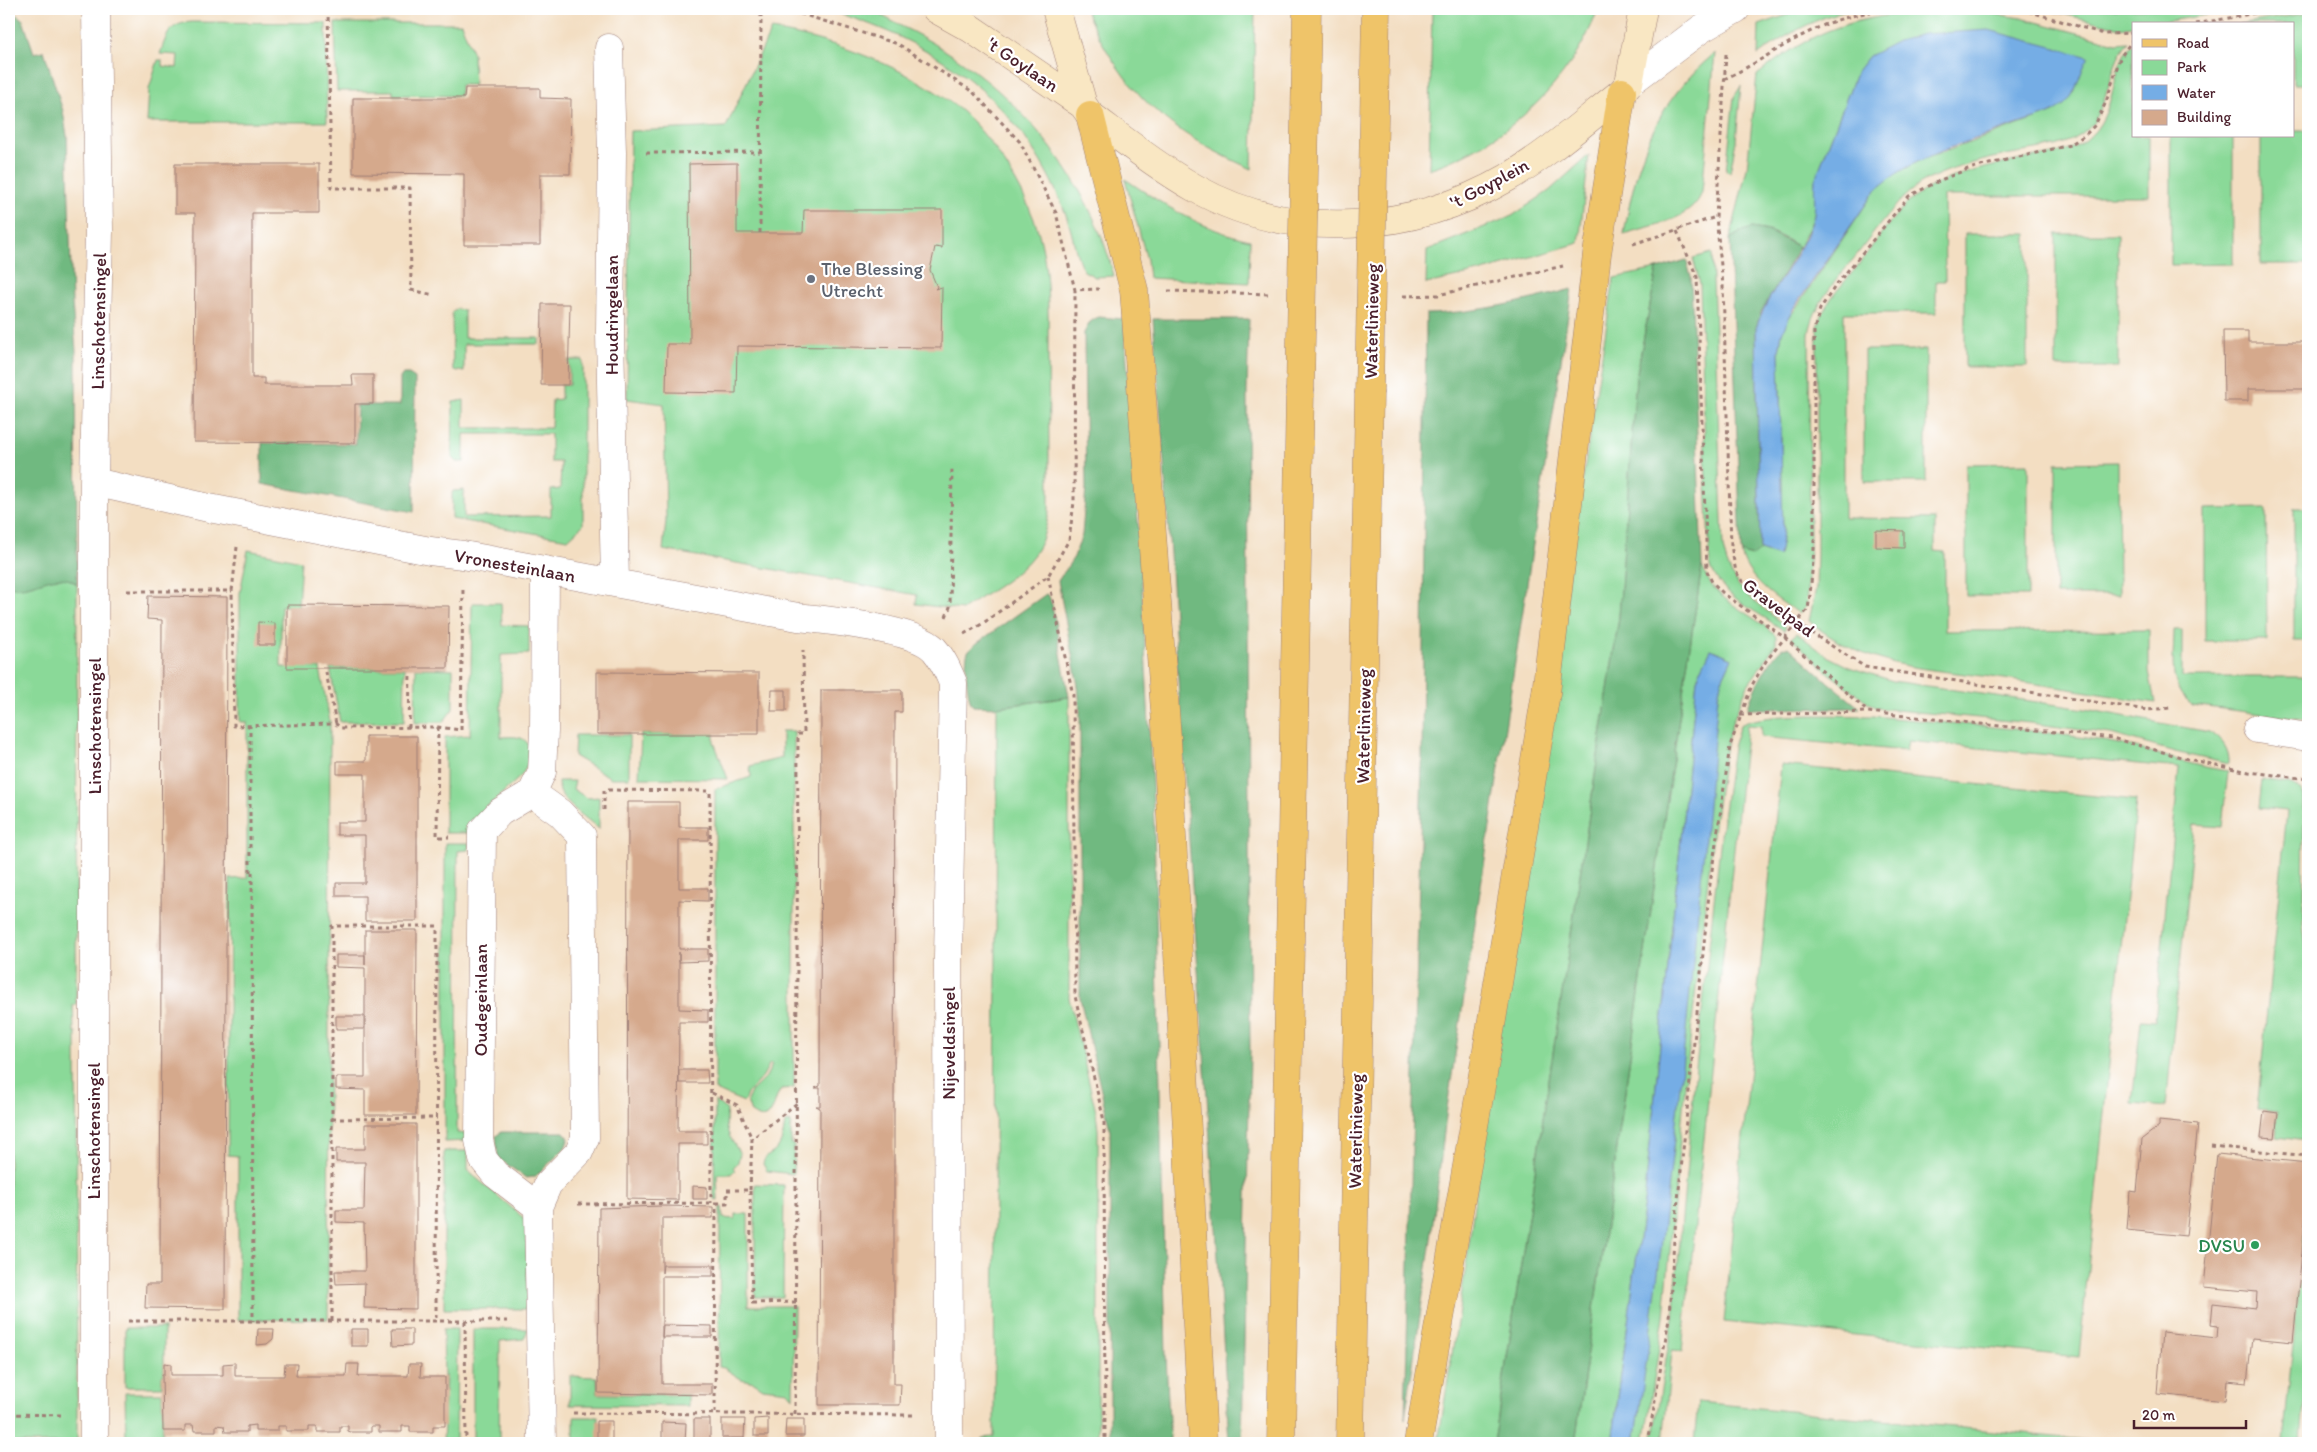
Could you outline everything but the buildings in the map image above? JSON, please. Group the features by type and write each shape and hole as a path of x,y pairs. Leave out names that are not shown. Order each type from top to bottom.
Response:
{"main road":[{"name":"'t Goylaan","path":"936,9 970,28 1086,110"},
{"path":"1056,9 1086,110 1134,290 1167,738 1203,1443"},
{"path":"1281,1443 1307,9"},
{"name":"Waterlinieweg","path":"1350,1443 1376,9"},
{"path":"1418,1443 1480,1092 1546,693 1597,254 1626,87 1643,9"},
{"name":"'t Goyplein","path":"1086,110 1157,166 1197,190 1240,208 1284,219 1330,224 1376,223 1422,214 1465,199 1508,177 1626,87"}],"street":[{"name":"Linschotensingel","path":"94,1443 94,482 99,230 96,9"},
{"path":"1626,87 1701,29 1733,10"},
{"name":"Houdringelaan","path":"609,48 612,153 610,332 615,583"},
{"name":"Vronesteinlaan","path":"94,482 241,514 430,551 463,555 798,617 910,635 934,648"},
{"path":"482,838 482,831 500,812 532,793 542,772 545,570"},
{"name":"Nijeveldsingel","path":"934,648 947,667 952,682 948,958 948,1443"},
{"path":"2257,729 2308,737"},
{"path":"532,793 560,813 582,836 585,1138 579,1152 548,1184 538,1214 543,1413 542,1443"},
{"name":"Oudegeinlaan","path":"482,838 479,1140 484,1159 495,1174 538,1214"}],"path":[{"path":"328,9 331,188 410,188 410,290 434,295"},
{"path":"760,233 761,9"},
{"path":"1724,80 1823,25 1872,11 1889,9"},
{"path":"2022,9 2104,34 2132,33"},
{"path":"2207,22 2276,9"},
{"name":"Gravelpad","path":"1733,10 1724,80 1716,217 1724,285 1731,546 1736,572 1742,581 1780,613 1865,666 2147,710 2170,708"},
{"path":"1648,1443 1669,1318 1674,1239 1710,884 1730,746 1752,685 1761,669 1808,609 1813,558 1814,330 1820,309 1836,285 1909,196 1968,169 2070,145 2085,136 2095,125 2106,102 2120,58 2132,40"},
{"path":"612,153 760,152"},
{"name":"Gravelpad","path":"1677,231 1697,277 1707,571 1712,582 1723,593 1785,638 1868,712"},
{"path":"934,648 982,624 1048,576 1069,540 1074,502 1075,290"},
{"path":"934,648 950,607 952,468"},
{"path":"241,514 232,591 234,726 336,724 341,728 438,727 461,730 463,555"},
{"path":"1048,576 1073,695 1075,996 1104,1121 1105,1443"},
{"path":"94,592 232,591"},
{"path":"796,1414 798,734 804,734 804,644 794,644 798,617"},
{"path":"326,672 336,724"},
{"path":"409,728 410,672"},
{"path":"1740,715 1868,712 2112,738 2188,759 2249,772 2308,778 2308,926"},
{"path":"250,726 253,1321"},
{"path":"438,727 437,837 482,838"},
{"path":"582,836 604,836 604,790 710,790 711,1203"},
{"path":"332,1321 332,926 438,926 436,1321"},
{"path":"712,1093 737,1105 752,1139 750,1190 752,1303 796,1302"},
{"path":"752,1139 797,1103"},
{"path":"332,1119 437,1118"},
{"path":"2210,1146 2308,1156"},
{"path":"538,1214 561,1220 580,1203 727,1203 727,1190 750,1190"},
{"path":"715,1413 716,1203"},
{"path":"93,1321 540,1321"},
{"path":"465,1322 466,1443"},
{"path":"2305,1443 2308,1400"},
{"path":"543,1413 949,1416"},
{"path":"9,1414 33,1415"}],"green space":[{"path":"860,8 880,15 940,47 1007,98 1036,129 1062,162 1084,198 1101,236 1114,276 1095,277 1084,271 1061,201 1036,154 1014,123 988,96 960,73 930,53 862,21 824,9"},
{"path":"1085,9 1255,9 1252,169 1196,140 1151,107 1116,64"},
{"path":"1432,9 1598,9 1586,36 1571,62 1553,86 1532,108 1508,128 1483,144 1429,169"},
{"path":"1804,9 1850,9 1825,17 1802,28 1758,55 1759,25"},
{"path":"2043,9 2244,9 2163,22 2132,22 2132,26 2120,28"},
{"path":"1967,10 2021,18 2116,43 2128,42 2115,65 2103,104 2097,116 2081,135 2056,146 1983,160 1939,174 1926,181 1903,198 1884,219 1821,302 1809,334 1810,547 1806,607 1799,613 1781,602 1755,579 1744,561 1741,551 1753,556 1760,550 1779,556 1783,532 1779,351 1782,333 1787,321 1875,191 1888,178 1919,161 2054,112 2074,93 2081,70 1869,56 1857,71 1815,180 1815,211 1799,247 1773,233 1757,229 1739,233 1730,239 1747,168 1757,75 1798,46 1837,27 1858,21 1901,14"},
{"path":"2308,13 2308,84 2294,84 2294,22 2252,22"},
{"path":"9,14 16,14 22,21 33,54 44,51 62,111 67,137 70,580 77,584 76,1005 73,1005 74,1032 76,1032 77,1443 9,1443"},
{"path":"9,14 17,15 23,20 34,53 44,51 63,111 67,136 72,303 76,351 77,584 69,579 60,578 26,586 9,586"},
{"path":"193,22 326,23 327,122 147,122 149,89 158,60 162,60 162,66 177,68 178,55 160,54 167,35 174,27"},
{"path":"335,23 461,23 473,54 474,85 460,85 460,96 393,95 393,91 337,91"},
{"path":"771,30 820,41 869,57 916,80 958,108 983,133 1017,183 1039,234 1043,249 1048,296 1049,513 1042,540 1028,562 1007,580 962,610 916,604 917,595 663,550 666,521 664,404 627,399 630,131 726,127"},
{"path":"2132,44 2132,138 2149,138 2149,196 1944,196 1945,281 1936,281 1936,313 1844,313 1844,518 1935,519 1935,551 1945,552 1945,631 2149,630 2149,671 2155,703 1899,664 1853,649 1831,637 1809,621 1816,588 1817,336 1821,316 1831,299 1889,224 1903,207 1923,191 1949,178 1993,166 2063,151 2086,140 2097,129 2104,117 2125,52"},
{"path":"1715,53 1702,192 1697,202 1690,210 1680,216 1624,234 1635,181 1642,157 1652,134 1677,92 1694,72"},
{"path":"1741,86 1736,141 1730,172 1726,171 1734,97"},
{"path":"2294,131 2308,131 2308,264 2261,264 2261,138 2294,138"},
{"path":"2171,138 2233,138 2233,264 2171,265"},
{"path":"1589,155 1579,243 1479,272 1426,284 1427,250 1512,216 1549,191"},
{"path":"1125,179 1185,216 1216,230 1250,240 1249,283 1149,278 1147,260"},
{"path":"1752,228 1768,231 1799,247 1761,312 1756,328 1760,550 1753,556 1741,551 1730,239 1742,231"},
{"path":"1965,234 2027,234 2027,367 1965,367"},
{"path":"2056,234 2118,234 2118,367 2056,367"},
{"path":"1712,253 1723,547 1732,575 1738,585 1786,627 1784,631 1741,602 1722,586 1710,564 1700,284 1693,258"},
{"path":"1686,260 1691,276 1702,566 1575,1443 1494,1443 1619,617 1636,378 1657,269"},
{"path":"1657,269 1636,378 1619,617 1494,1443 1438,1443 1466,1266 1500,1012 1614,278"},
{"path":"1572,289 1447,1108 1430,1247 1405,1419 1422,762 1426,314 1463,312 1499,306"},
{"path":"456,309 464,310 464,338 539,338 539,344 464,344 464,372 453,370 452,312"},
{"path":"1098,317 1124,319 1140,549 1154,823 1166,1356 1170,1443 1110,1443 1110,1130 1080,998 1080,709 1078,686 1058,581 1074,557 1082,535 1086,488 1084,333 1090,322"},
{"path":"1153,319 1249,319 1247,390 1250,1053 1242,1443 1229,1443 1215,1206"},
{"path":"1864,350 1926,350 1926,482 1864,482"},
{"path":"569,360 583,360 583,525 568,539 452,519 452,493 453,491 464,490 464,517 551,516 551,490 560,489 561,462 551,462 551,434 464,434 464,462 456,462 452,458 453,402 464,400 464,428 551,428 552,400 561,399 561,385 569,385"},
{"path":"403,374 409,374 415,378 414,512 262,484 262,443 356,444 357,405 400,405 400,378"},
{"path":"2118,462 2119,595 2056,595 2056,463"},
{"path":"2028,463 2028,596 1966,596 1966,464"},
{"path":"2266,508 2267,641 2205,641 2205,509"},
{"path":"2294,508 2308,508 2308,641 2294,641"},
{"path":"248,550 301,561 298,606 281,606 281,667 320,668 330,722 328,1319 238,1320 238,1156 228,1155 230,879 247,878 247,722 240,722 240,593"},
{"path":"1702,566 1715,589 1734,606 1766,627 1776,636 1776,644 1748,685 1732,723 1726,745 1715,817 1685,1086 1664,1316 1644,1443 1635,1443 1673,1148 1718,696 1721,682 1732,658 1711,649 1697,679 1645,1194 1612,1443 1575,1443 1661,839"},
{"path":"1046,594 1049,596 1052,605 1069,697 997,707 973,706 969,696 967,680 966,663 968,651"},
{"path":"472,603 501,603 502,625 529,626 529,654 501,655 501,737 519,737 526,741 529,756 521,776 469,824 469,833 445,833 445,737 470,735"},
{"path":"2174,630 2182,630 2182,677 2308,677 2308,720 2192,705 2184,698 2175,681 2173,661"},
{"path":"1797,633 1827,656 1849,667 1893,681 2085,709 2209,732 2218,738 2227,749 2229,764 2175,752 2111,734 2030,723 1876,708 1828,673 1791,638"},
{"path":"1789,647 1860,708 1748,709 1756,687 1766,669 1782,648"},
{"path":"330,668 405,668 404,722 340,722"},
{"path":"416,668 453,669 453,709 443,722 415,723"},
{"path":"1069,697 1069,998 1096,1112 1098,1130 1098,1443 982,1443 982,1438 994,1437 997,707"},
{"path":"1804,715 1873,716 2080,737 2124,745 2213,769 2228,771 2222,827 2194,825 2166,1107 2132,1104 2141,1020 2155,1021 2179,768 1908,741 1906,751 1761,737 1761,726 1747,725 1682,1351 1672,1350 1663,1443 1652,1443 1673,1318 1694,1086 1723,818 1733,747 1740,725 1752,721"},
{"path":"782,731 794,731 794,1088 781,1089 772,1111 764,1117 759,1117 751,1113 747,1101 751,1092 766,1077 772,1065 770,1063 763,1076 747,1094 744,1102 715,1090 715,789 751,777 750,766 782,758"},
{"path":"641,734 714,734 714,742 728,779 639,778"},
{"path":"575,735 629,735 629,778 611,778 574,756"},
{"path":"1781,765 2136,800 2079,1357 1724,1322"},
{"path":"2262,780 2292,784 2304,796 2303,924 2308,964 2308,1141 2276,1137 2278,1112 2257,1110 2287,811 2259,808"},
{"path":"558,781 575,781 573,789 587,798 599,797 599,829 567,802 559,788"},
{"path":"445,843 469,843 468,850 458,851 457,1133 467,1134 468,1141 445,1142"},
{"path":"715,1101 727,1110 727,1129 740,1154 738,1162 733,1168 735,1170 731,1174 717,1174 718,1200 714,1199"},
{"path":"791,1122 791,1144 794,1145 793,1174 767,1171 763,1164 764,1161 780,1144 785,1123"},
{"path":"501,1132 564,1132 569,1138 565,1148 538,1174 534,1177 526,1178 498,1158 496,1136"},
{"path":"444,1151 468,1151 468,1171 526,1220 528,1309 444,1309"},
{"path":"755,1184 784,1185 783,1297 755,1297"},
{"path":"2308,1196 2308,1342 2301,1442 2283,1443"},
{"path":"720,1207 722,1207 723,1218 735,1219 735,1214 748,1214 748,1306 794,1306 793,1397 788,1391 763,1388 754,1382 741,1379 724,1368 719,1367"},
{"path":"125,1328 164,1328 164,1375 162,1375 162,1387 125,1387"},
{"path":"443,1329 457,1329 456,1443 443,1443 446,1376 444,1377"},
{"path":"473,1329 528,1329 524,1339 500,1341 499,1443 473,1443"},
{"path":"570,1376 597,1377 598,1394 688,1395 688,1406 570,1405"},
{"path":"125,1393 162,1393 163,1443 129,1443 126,1440"},
{"path":"1698,1402 2116,1443 1694,1443"},
{"path":"574,1417 598,1417 598,1443 574,1443"}],"water":[{"path":"1989,30 2089,57 2073,94 2065,104 2054,112 1941,151 1889,179 1875,191 1793,309 1782,333 1779,351 1783,532 1779,556 1760,550 1756,328 1761,314 1799,249 1812,222 1815,180 1857,71 1869,56 1898,41 1923,34"},
{"path":"1711,649 1732,658 1721,682 1718,696 1692,976 1660,1257 1635,1443 1612,1443 1645,1194 1697,679"}],"place":[{"name":"The Blessing Utrecht","path":"811,279"},
{"name":"DVSU","path":"2255,1245"}]}
